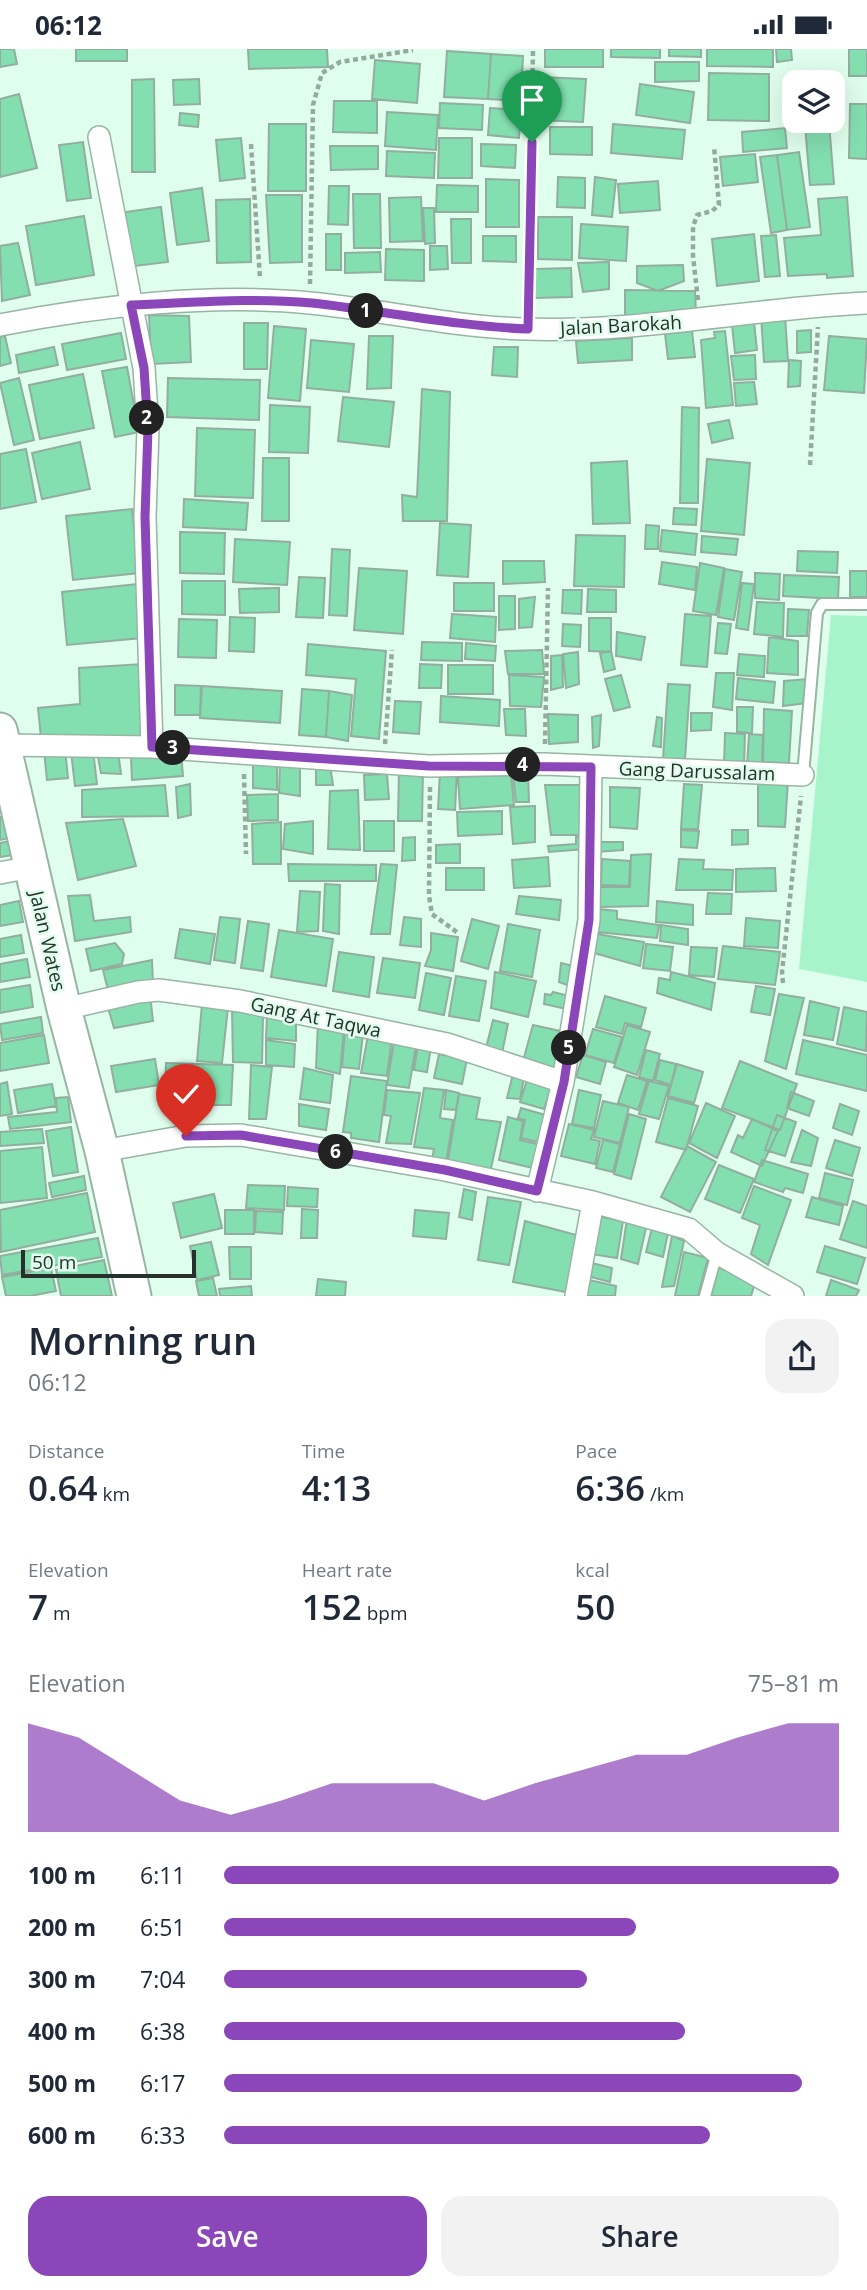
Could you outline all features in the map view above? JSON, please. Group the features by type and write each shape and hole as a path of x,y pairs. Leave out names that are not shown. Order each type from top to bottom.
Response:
{"main road":[{"name":"Jalan Wates","path":"2,737 16,870 64,1009 102,1151 134,1296"}],"street":[{"path":"99,137 144,368 148,429 145,517 152,747"},
{"name":"Jalan Barokah","path":"0,325 131,305 261,300 310,303 484,327 528,329 624,327 700,321 820,305 867,303"},
{"name":"Gang Darussalam","path":"2,737 429,766 544,764 803,775"},
{"path":"537,1191 564,1082 589,920 591,767"},
{"name":"Gang At Taqwa","path":"64,1009 138,992 159,990 240,1001 447,1044 564,1082"},
{"path":"102,1151 186,1136 241,1135 445,1170 593,1202 689,1229 717,1253 793,1296"},
{"path":"576,1296 593,1202"}],"lane":[{"path":"803,775 817,613 822,604 867,604"},
{"path":"705,1296 717,1253"}],"path":[{"path":"528,329 533,49"},
{"path":"310,303 313,105 323,73 340,62 413,50"},
{"path":"251,143 261,300"},
{"path":"700,321 693,227 697,215 712,211 719,205 714,146"},
{"path":"810,465 820,305"},
{"path":"544,764 548,588"},
{"path":"383,762 392,650"},
{"path":"244,752 246,854"},
{"path":"429,766 429,896 432,914 458,933"},
{"path":"783,983 803,775"}],"green space":[{"path":"831,615 867,616 867,982 799,969"}],"building":[{"path":"0,49 14,49 17,64 0,67"},
{"path":"76,49 127,49 127,61 76,61"},
{"path":"248,49 327,49 328,67 249,69"},
{"path":"545,49 603,49 603,67 545,67"},
{"path":"611,49 660,49 660,58 611,57"},
{"path":"669,49 701,49 701,57 669,56"},
{"path":"707,49 773,49 773,67 707,66"},
{"path":"776,49 791,49 792,60 777,62"},
{"path":"849,49 867,49 867,76 849,76"},
{"path":"447,51 491,54 488,99 444,97"},
{"path":"491,54 523,56 521,101 488,99"},
{"path":"375,60 420,64 417,103 372,99"},
{"path":"655,62 699,62 699,81 655,82"},
{"path":"709,73 769,74 769,121 708,120"},
{"path":"540,77 586,79 583,122 538,120"},
{"path":"154,79 155,172 132,172 132,80"},
{"path":"199,79 200,104 174,105 173,80"},
{"path":"640,84 694,92 690,123 636,115"},
{"path":"19,94 37,168 0,177 0,99"},
{"path":"334,101 377,101 377,133 333,132"},
{"path":"440,103 483,105 482,130 439,128"},
{"path":"850,104 867,104 867,159 849,158"},
{"path":"490,108 521,110 519,138 488,135"},
{"path":"387,112 438,115 436,150 385,146"},
{"path":"180,113 199,115 198,127 179,125"},
{"path":"269,124 306,124 306,191 268,191"},
{"path":"613,124 685,130 682,159 611,153"},
{"path":"550,127 592,127 592,155 550,154"},
{"path":"782,128 782,133 786,133 787,148 743,152 742,132"},
{"path":"806,133 830,133 834,184 810,185"},
{"path":"241,138 245,178 220,181 216,140"},
{"path":"439,138 472,138 472,178 438,178"},
{"path":"83,142 91,198 67,201 59,145"},
{"path":"481,144 516,145 515,168 481,166"},
{"path":"330,146 378,146 378,169 331,170"},
{"path":"387,151 435,153 434,178 386,176"},
{"path":"799,152 810,227 787,230 777,155"},
{"path":"755,154 758,182 723,186 720,157"},
{"path":"777,155 787,230 771,233 760,157"},
{"path":"558,177 585,178 585,208 557,207"},
{"path":"595,177 616,180 612,217 592,215"},
{"path":"486,179 519,180 519,227 486,227"},
{"path":"658,181 660,210 620,213 618,184"},
{"path":"437,185 478,186 478,212 436,212"},
{"path":"329,186 349,186 348,225 328,224"},
{"path":"202,188 209,241 177,245 170,193"},
{"path":"353,194 380,194 381,248 354,248"},
{"path":"266,195 302,195 302,262 270,263"},
{"path":"421,197 423,241 390,242 389,198"},
{"path":"847,197 853,276 788,276 784,238 821,235 818,199"},
{"path":"250,199 251,262 217,263 216,200"},
{"path":"161,207 168,262 127,267 119,213"},
{"path":"423,208 434,208 435,243 425,244"},
{"path":"84,216 94,275 36,285 26,226"},
{"path":"538,217 572,217 572,260 538,259"},
{"path":"451,219 471,219 471,263 452,263"},
{"path":"581,224 628,227 626,261 579,258"},
{"path":"326,234 341,234 341,270 326,270"},
{"path":"754,234 759,281 717,286 712,239"},
{"path":"776,235 780,276 765,277 761,236"},
{"path":"483,236 516,236 516,262 483,261"},
{"path":"18,243 30,295 2,301 0,246"},
{"path":"430,246 447,246 448,269 430,270"},
{"path":"386,249 424,250 424,281 385,280"},
{"path":"380,252 381,272 345,273 345,253"},
{"path":"609,262 609,289 583,292 578,263"},
{"path":"683,265 684,281 658,291 637,283 637,266"},
{"path":"571,268 572,297 534,298 534,269"},
{"path":"625,290 695,291 696,314 625,321"},
{"path":"149,315 189,316 191,362 151,364"},
{"path":"785,315 788,361 764,362 761,316"},
{"path":"754,322 757,350 735,353 732,325"},
{"path":"244,323 268,323 267,369 244,369"},
{"path":"274,326 306,329 300,401 268,398"},
{"path":"811,330 811,352 797,353 797,331"},
{"path":"692,331 695,357 668,359 665,334"},
{"path":"725,331 733,405 706,408 701,340 715,338 714,332"},
{"path":"121,333 126,359 67,370 62,344"},
{"path":"5,336 11,363 0,366 0,337"},
{"path":"369,336 393,336 391,388 367,389"},
{"path":"829,336 867,339 864,393 824,390"},
{"path":"632,338 632,360 578,363 576,341"},
{"path":"311,340 354,344 349,392 307,388"},
{"path":"54,347 58,365 19,373 16,355"},
{"path":"494,347 518,347 517,377 492,375"},
{"path":"755,355 756,379 734,380 731,356"},
{"path":"789,360 801,361 800,386 788,387"},
{"path":"127,367 139,432 115,437 102,371"},
{"path":"83,374 94,428 40,439 29,385"},
{"path":"19,378 34,440 14,445 0,383"},
{"path":"168,378 260,380 259,420 167,417"},
{"path":"754,382 757,404 736,406 734,383"},
{"path":"422,389 450,392 447,521 403,521 402,495 417,497"},
{"path":"343,397 394,402 389,447 338,441"},
{"path":"270,405 310,407 308,453 269,452"},
{"path":"682,407 699,408 698,503 680,503"},
{"path":"729,420 733,438 712,443 708,424"},
{"path":"197,428 255,430 253,498 195,496"},
{"path":"80,442 90,489 42,499 32,453"},
{"path":"26,449 36,502 0,509 0,454"},
{"path":"263,458 289,458 289,521 262,521"},
{"path":"707,459 750,463 744,535 701,531"},
{"path":"627,461 630,523 593,524 591,463"},
{"path":"184,499 248,503 246,530 183,527"},
{"path":"674,508 697,509 696,525 673,524"},
{"path":"132,509 139,573 73,580 66,516"},
{"path":"440,523 471,525 468,577 437,575"},
{"path":"646,525 659,526 658,549 645,549"},
{"path":"662,530 697,534 695,555 660,551"},
{"path":"180,532 225,533 224,574 180,573"},
{"path":"576,535 625,536 624,587 574,586"},
{"path":"702,536 738,539 736,555 701,552"},
{"path":"235,539 290,542 287,585 233,582"},
{"path":"332,549 350,550 347,616 329,615"},
{"path":"798,551 838,552 837,573 797,571"},
{"path":"503,561 544,561 545,582 503,584"},
{"path":"662,562 697,567 695,590 659,584"},
{"path":"700,563 724,568 716,615 693,611"},
{"path":"359,568 407,571 403,634 354,630"},
{"path":"725,569 742,572 734,620 718,617"},
{"path":"850,571 867,571 867,597 850,597"},
{"path":"755,573 780,574 779,600 755,598"},
{"path":"784,575 839,577 838,599 783,596"},
{"path":"299,577 325,578 323,618 296,617"},
{"path":"182,581 225,581 225,615 182,614"},
{"path":"454,583 494,583 494,611 454,611"},
{"path":"742,583 754,584 748,630 736,628"},
{"path":"137,584 142,638 67,645 62,592"},
{"path":"279,588 279,612 240,613 239,589"},
{"path":"588,589 616,590 616,612 587,612"},
{"path":"563,590 582,590 581,614 562,613"},
{"path":"499,596 515,596 515,629 499,630"},
{"path":"535,597 532,627 519,628 519,599"},
{"path":"757,602 784,603 783,637 754,634"},
{"path":"788,609 809,610 807,636 787,636"},
{"path":"452,614 496,617 495,642 450,638"},
{"path":"685,614 711,616 707,667 681,665"},
{"path":"230,617 255,618 254,652 229,651"},
{"path":"589,618 611,618 611,652 589,651"},
{"path":"179,619 217,620 216,658 178,657"},
{"path":"718,623 731,624 727,654 715,653"},
{"path":"563,624 581,625 580,647 562,646"},
{"path":"617,632 645,637 641,660 616,656"},
{"path":"769,637 798,641 798,675 767,673"},
{"path":"422,642 462,643 462,661 421,660"},
{"path":"466,643 496,646 495,661 465,659"},
{"path":"308,644 386,651 379,739 351,736 356,679 306,675"},
{"path":"542,650 544,674 508,674 505,651"},
{"path":"611,651 615,669 604,672 600,653"},
{"path":"578,652 579,684 566,688 563,654"},
{"path":"739,654 765,656 764,677 737,675"},
{"path":"562,655 563,687 551,690 551,656"},
{"path":"143,664 144,740 41,738 38,708 80,704 79,668"},
{"path":"420,664 442,665 441,688 419,688"},
{"path":"448,665 493,665 493,694 448,694"},
{"path":"716,673 734,673 732,710 713,707"},
{"path":"509,675 544,677 541,707 510,706"},
{"path":"621,675 630,707 614,711 605,679"},
{"path":"738,678 775,682 773,703 736,699"},
{"path":"808,679 806,703 783,706 784,681"},
{"path":"668,684 690,685 685,760 663,759"},
{"path":"175,685 201,686 200,715 175,715"},
{"path":"202,686 282,691 280,723 200,718"},
{"path":"302,689 329,691 326,737 299,735"},
{"path":"329,691 352,695 348,741 326,737"},
{"path":"441,696 500,700 499,726 440,722"},
{"path":"395,701 421,702 419,734 393,732"},
{"path":"737,707 753,707 752,733 737,732"},
{"path":"504,709 525,709 526,736 506,735"},
{"path":"764,709 792,711 789,763 763,762"},
{"path":"691,713 712,713 711,730 691,731"},
{"path":"548,714 578,715 578,742 549,744"},
{"path":"601,715 599,746 593,748 592,717"},
{"path":"657,717 662,718 661,747 653,746"},
{"path":"725,733 745,734 744,766 724,766"},
{"path":"749,734 763,735 762,766 747,765"},
{"path":"65,749 68,778 47,780 44,751"},
{"path":"93,750 97,784 75,786 71,752"},
{"path":"118,751 121,774 101,773 97,752"},
{"path":"181,753 183,776 132,780 131,757"},
{"path":"253,756 277,758 277,790 253,788"},
{"path":"280,761 300,762 300,796 279,793"},
{"path":"316,765 330,765 333,785 316,785"},
{"path":"399,769 423,770 422,821 398,821"},
{"path":"440,771 457,772 455,810 438,809"},
{"path":"528,773 529,802 516,802 513,775"},
{"path":"387,774 389,799 365,800 364,775"},
{"path":"511,775 514,805 460,809 458,777"},
{"path":"758,780 788,781 785,827 758,826"},
{"path":"190,784 191,815 178,818 176,787"},
{"path":"684,784 702,785 698,829 681,829"},
{"path":"165,785 168,816 82,817 82,790"},
{"path":"545,785 585,785 583,835 551,835"},
{"path":"610,787 640,788 637,829 610,827"},
{"path":"358,790 360,850 328,849 330,791"},
{"path":"278,794 278,820 248,821 247,795"},
{"path":"535,806 535,842 513,844 510,807"},
{"path":"502,811 502,834 458,836 457,812"},
{"path":"10,815 14,837 0,840 0,817"},
{"path":"123,819 136,866 78,880 66,823"},
{"path":"313,821 313,854 283,849 285,824"},
{"path":"364,821 394,821 394,851 364,851"},
{"path":"281,822 281,864 253,864 252,824"},
{"path":"681,830 699,831 697,848 681,847"},
{"path":"732,830 748,830 748,844 732,845"},
{"path":"415,837 415,860 402,861 403,838"},
{"path":"576,837 584,838 585,849 549,852 548,846 576,844"},
{"path":"10,841 13,855 0,857 0,843"},
{"path":"596,842 623,842 623,850 596,852"},
{"path":"460,844 460,863 436,863 436,845"},
{"path":"651,854 648,906 599,907 600,887 630,887 631,855"},
{"path":"548,857 550,886 514,888 512,860"},
{"path":"602,859 630,861 629,886 601,885"},
{"path":"679,859 704,860 703,869 733,870 732,890 676,890"},
{"path":"288,864 376,865 376,881 289,881"},
{"path":"381,864 397,865 390,934 371,934"},
{"path":"446,868 484,868 484,890 446,890"},
{"path":"775,868 776,891 736,892 736,869"},
{"path":"325,884 340,885 339,934 323,931"},
{"path":"300,891 320,892 318,931 297,932"},
{"path":"708,893 732,894 731,914 706,914"},
{"path":"90,895 94,921 130,917 131,932 75,941 68,896"},
{"path":"519,896 561,900 559,920 516,914"},
{"path":"19,901 23,922 0,926 0,905"},
{"path":"657,901 693,905 693,925 656,922"},
{"path":"599,909 617,911 617,919 659,925 657,938 597,932"},
{"path":"220,917 240,919 235,963 214,960"},
{"path":"404,917 421,919 421,947 400,945"},
{"path":"746,918 780,921 778,948 744,946"},
{"path":"472,919 499,926 488,969 461,961"},
{"path":"248,921 269,924 263,971 241,968"},
{"path":"508,924 540,930 532,977 500,971"},
{"path":"661,925 688,929 688,945 660,941"},
{"path":"180,929 215,934 210,964 175,958"},
{"path":"279,930 333,939 326,986 271,977"},
{"path":"431,933 458,937 453,971 425,966 431,950"},
{"path":"597,934 644,942 640,966 594,953"},
{"path":"21,935 24,953 0,957 0,939"},
{"path":"115,943 124,954 122,964 91,971 86,949"},
{"path":"646,944 673,947 670,971 643,968"},
{"path":"723,946 780,952 775,985 718,979"},
{"path":"691,947 717,948 714,977 689,975"},
{"path":"339,952 374,957 369,997 333,991"},
{"path":"383,958 420,963 415,998 377,993"},
{"path":"27,959 30,977 0,982 0,964"},
{"path":"152,960 153,984 109,994 103,970"},
{"path":"561,963 577,967 573,987 559,982"},
{"path":"495,972 536,981 528,1017 491,1008"},
{"path":"671,972 715,983 711,1010 657,993 659,978 670,980"},
{"path":"426,973 451,978 444,1015 419,1010"},
{"path":"456,976 486,981 479,1021 449,1016"},
{"path":"30,985 33,1007 0,1013 0,990"},
{"path":"756,986 775,989 770,1015 751,1012"},
{"path":"553,992 573,997 571,1010 544,1004 545,994 551,995"},
{"path":"150,994 153,1021 114,1028 107,1004"},
{"path":"779,994 804,998 786,1069 765,1061"},
{"path":"605,996 646,1008 641,1027 625,1023 622,1034 596,1027"},
{"path":"810,1001 839,1008 833,1040 804,1035"},
{"path":"202,1004 228,1007 222,1063 197,1061"},
{"path":"844,1007 867,1012 866,1051 837,1044"},
{"path":"232,1010 263,1016 262,1063 233,1062"},
{"path":"267,1016 296,1017 296,1041 266,1038"},
{"path":"41,1017 43,1033 2,1040 0,1024"},
{"path":"493,1020 508,1024 501,1058 485,1052"},
{"path":"318,1023 344,1028 340,1074 316,1068"},
{"path":"533,1025 565,1032 557,1072 523,1061"},
{"path":"627,1025 650,1032 637,1075 614,1067"},
{"path":"593,1029 622,1037 614,1063 585,1055"},
{"path":"345,1031 363,1034 359,1069 342,1067"},
{"path":"44,1035 49,1063 0,1071 0,1043"},
{"path":"368,1035 392,1038 387,1076 361,1073"},
{"path":"266,1040 295,1044 294,1067 266,1065"},
{"path":"803,1040 867,1055 867,1091 796,1074"},
{"path":"394,1041 416,1045 409,1088 387,1085"},
{"path":"418,1045 431,1047 427,1072 414,1070"},
{"path":"646,1050 660,1054 653,1081 639,1077"},
{"path":"439,1054 467,1059 462,1084 434,1078"},
{"path":"583,1055 606,1062 600,1084 576,1077"},
{"path":"155,1059 159,1085 116,1092 111,1066"},
{"path":"660,1060 676,1064 671,1085 655,1080"},
{"path":"740,1061 797,1084 780,1130 722,1108"},
{"path":"166,1063 233,1065 231,1105 165,1105"},
{"path":"677,1064 703,1072 694,1103 668,1096"},
{"path":"251,1065 272,1067 266,1119 249,1119"},
{"path":"304,1068 333,1075 330,1103 300,1099"},
{"path":"514,1070 525,1073 520,1099 507,1098"},
{"path":"529,1074 553,1082 544,1109 520,1102"},
{"path":"627,1075 647,1081 638,1110 618,1103"},
{"path":"351,1076 387,1081 379,1142 351,1138 351,1133 343,1132"},
{"path":"649,1081 669,1086 659,1119 639,1114"},
{"path":"7,1082 12,1114 0,1116 0,1084"},
{"path":"52,1084 56,1106 18,1113 14,1090"},
{"path":"424,1088 444,1090 440,1118 453,1120 446,1163 432,1160 434,1149 414,1147"},
{"path":"387,1090 420,1093 411,1144 386,1143 391,1116 384,1115"},
{"path":"446,1090 459,1093 456,1110 444,1109"},
{"path":"579,1090 601,1095 594,1128 572,1124"},
{"path":"791,1092 814,1101 809,1116 787,1108"},
{"path":"459,1094 480,1098 476,1119 501,1122 490,1173 447,1166"},
{"path":"68,1097 71,1122 10,1129 8,1117 57,1112 56,1098"},
{"path":"668,1098 698,1106 686,1150 656,1142"},
{"path":"603,1101 629,1107 620,1143 594,1137"},
{"path":"706,1103 735,1116 717,1158 689,1143"},
{"path":"299,1104 329,1109 326,1130 299,1126"},
{"path":"840,1104 859,1111 852,1135 833,1128"},
{"path":"521,1108 549,1116 542,1143 521,1138 525,1120 518,1118"},
{"path":"629,1114 646,1119 631,1179 614,1174"},
{"path":"777,1115 796,1122 785,1156 765,1150"},
{"path":"508,1117 523,1121 520,1140 541,1145 537,1169 499,1160"},
{"path":"752,1119 778,1131 762,1166 731,1152 738,1135 743,1138"},
{"path":"569,1124 594,1130 591,1139 600,1141 595,1164 561,1156"},
{"path":"71,1127 78,1172 53,1176 46,1131"},
{"path":"42,1129 44,1143 0,1146 0,1132"},
{"path":"802,1130 818,1138 811,1166 791,1162"},
{"path":"603,1140 620,1144 613,1172 596,1168"},
{"path":"835,1140 860,1148 852,1176 826,1168"},
{"path":"687,1146 716,1162 690,1212 661,1197"},
{"path":"42,1147 47,1198 0,1203 0,1151"},
{"path":"762,1160 808,1174 803,1193 785,1188 783,1192 754,1182"},
{"path":"719,1165 754,1179 740,1213 705,1199"},
{"path":"825,1173 853,1180 847,1205 819,1198"},
{"path":"84,1176 86,1190 52,1197 49,1183"},
{"path":"248,1185 285,1186 284,1210 246,1208"},
{"path":"754,1186 791,1200 768,1265 751,1254 760,1225 742,1218"},
{"path":"288,1187 318,1189 317,1207 287,1206"},
{"path":"464,1189 476,1192 472,1220 459,1217"},
{"path":"87,1193 95,1232 1,1252 0,1210"},
{"path":"214,1194 222,1228 181,1238 173,1203"},
{"path":"488,1197 521,1202 509,1265 478,1260"},
{"path":"812,1197 843,1206 839,1225 806,1217"},
{"path":"853,1201 867,1206 867,1248 840,1239"},
{"path":"302,1209 318,1210 317,1238 301,1238"},
{"path":"225,1210 254,1210 254,1234 225,1234"},
{"path":"415,1210 449,1213 446,1239 413,1236"},
{"path":"256,1211 283,1212 282,1234 255,1232"},
{"path":"597,1216 623,1221 617,1258 591,1254"},
{"path":"627,1219 647,1223 638,1264 621,1259"},
{"path":"525,1221 576,1235 566,1292 513,1282"},
{"path":"652,1228 668,1233 663,1257 646,1252"},
{"path":"672,1236 684,1241 674,1286 662,1287"},
{"path":"98,1238 102,1257 2,1275 0,1256"},
{"path":"211,1242 219,1275 197,1280 190,1246"},
{"path":"825,1246 865,1258 857,1284 817,1272"},
{"path":"229,1247 251,1247 251,1279 230,1279"},
{"path":"684,1252 708,1258 698,1296 675,1296"},
{"path":"104,1260 112,1296 61,1296 56,1270"},
{"path":"588,1262 612,1268 610,1282 587,1276"},
{"path":"716,1267 756,1280 751,1296 709,1296"},
{"path":"51,1268 56,1291 30,1296 6,1296 2,1277"},
{"path":"213,1278 217,1296 199,1296 196,1281"},
{"path":"318,1279 346,1282 345,1296 316,1296"},
{"path":"585,1279 616,1286 615,1296 582,1296"},
{"path":"831,1280 859,1290 856,1296 826,1296"},
{"path":"251,1286 252,1296 220,1296 219,1289"}],"route":[{"path":"186,1136 241,1135 445,1170 537,1191 564,1082 589,920 591,767 544,764 429,766 152,747 145,517 148,429 144,368 131,305 261,300 310,303 484,327 528,329 532,142"}]}
